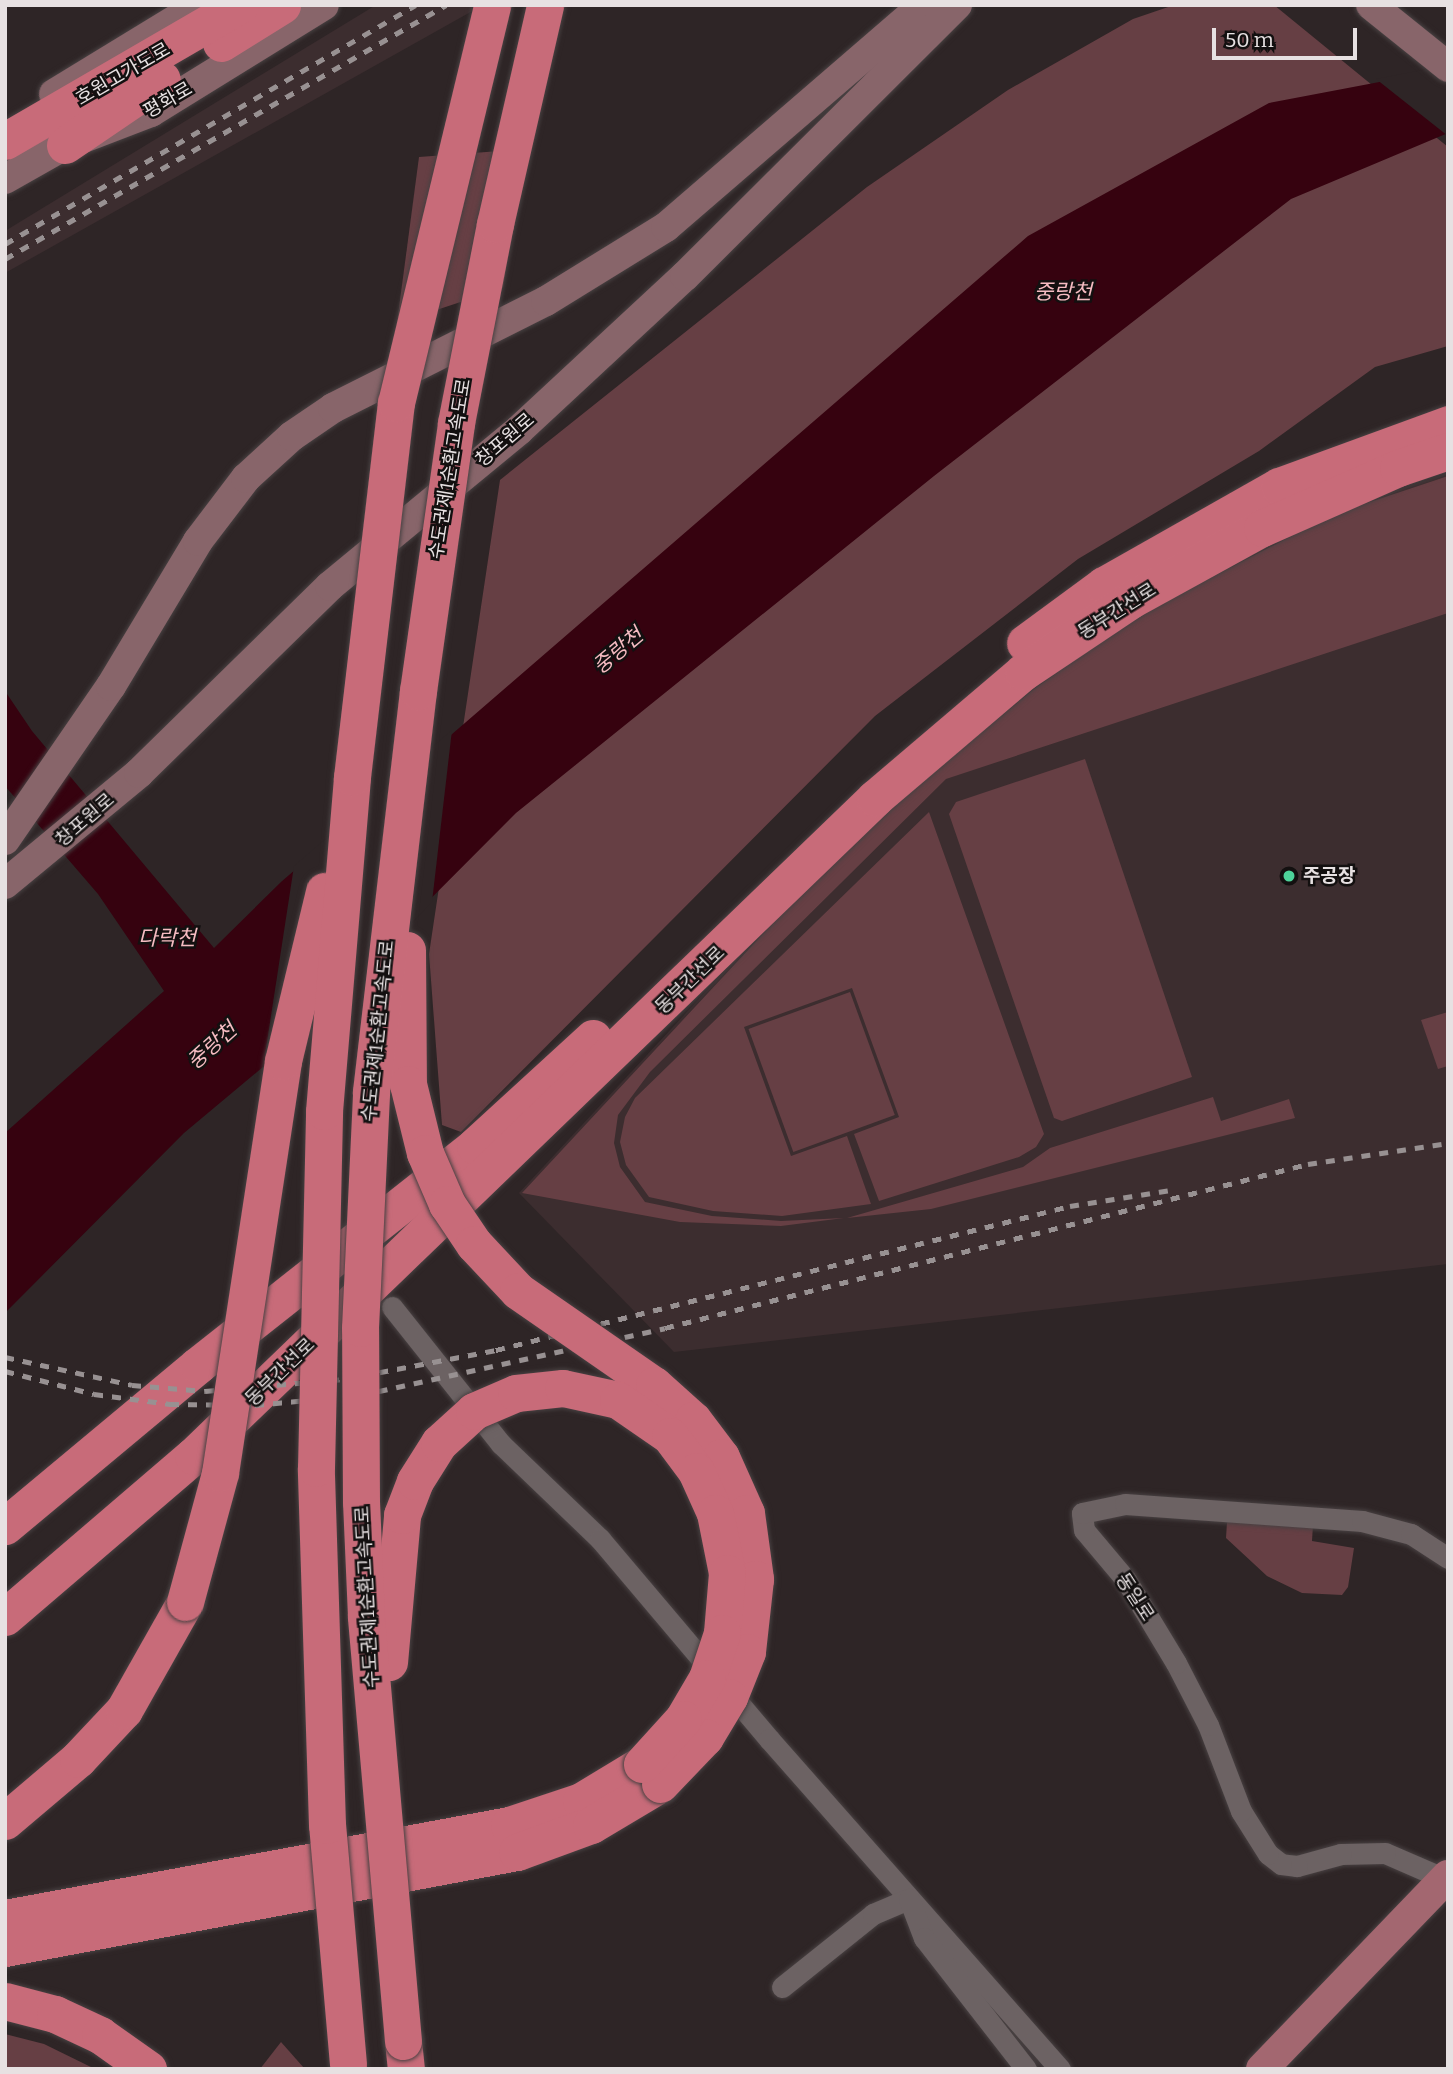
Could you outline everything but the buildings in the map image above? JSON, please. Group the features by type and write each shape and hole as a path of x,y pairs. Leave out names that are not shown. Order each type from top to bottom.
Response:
{"highway":[{"name":"호원고가도로","path":"5,141 240,5"},
{"name":"호원고가도로","path":"65,145 143,91 282,5"},
{"path":"348,2066 327,1825 316,1350 324,1111 352,777 396,403 492,5"},
{"name":"수도권제1순환고속도로","path":"404,2056 366,1616 360,1356 372,1078 418,691 473,331 545,5"},
{"name":"동부간선로","path":"5,1526 168,1389 475,1146 648,988 842,796 943,706 1030,639 1104,585 1279,486 1448,424"},
{"name":"동부간선로","path":"5,1617 192,1456 856,816 1013,681 1129,601 1262,528 1398,468 1448,451"},
{"path":"5,1948 517,1852 600,1821 651,1774 705,1737 741,1668 755,1596 749,1525 729,1471 701,1429 654,1385 547,1314 505,1279 456,1218 429,1167 411,1103 405,1033 418,691"},
{"path":"5,1821 78,1759 124,1710 159,1655 185,1602 220,1473 284,1060 352,777"},
{"path":"5,1918 509,1825 651,1774 692,1706 718,1648 727,1573 710,1500 678,1445 629,1404 591,1391 563,1388 503,1396 462,1420 431,1453 411,1490 399,1531 389,1661 404,2056"},
{"path":"5,2001 78,2025 148,2069"}],"main road":[{"name":"동일로","path":"1262,2069 1447,1878"}],"street":[{"path":"5,126 200,5"},
{"name":"평화로","path":"5,180 65,145 151,112 324,5"},
{"path":"5,840 81,729 198,541 246,478 292,436 333,408 545,301 666,227 923,5"},
{"name":"창포원로","path":"5,884 31,866 139,773 330,586 519,430 685,276 957,5"},
{"path":"1371,5 1448,67"},
{"path":"392,1307 493,1435 600,1538 909,1899 1060,2069"},
{"name":"동일로","path":"1447,1878 1385,1853 1341,1854 1297,1866 1281,1864 1268,1854 1241,1811 1208,1724 1176,1663 1126,1580 1084,1530 1082,1513 1125,1504 1362,1521 1411,1534 1448,1558"},
{"path":"782,1987 873,1914 909,1899"},
{"path":"909,1899 923,1938 1026,2069"}],"shaded area":[{"path":"376,5 483,5 5,273 5,231"},
{"path":"1174,5 1274,5 1448,147 1448,346 1375,367 1259,451 1078,559 875,716 461,1132 442,1125 429,954 500,480 867,187 1008,90 1133,19"},
{"path":"525,149 503,288 397,323 419,157"},
{"path":"1448,473 1448,1264 674,1352 519,1193 812,877 1032,686 1137,612 1333,512"},
{"path":"1448,476 1448,613 946,779 650,1072 618,1115 614,1143 620,1167 645,1202 712,1216 781,1221 844,1218 781,1226 680,1222 522,1193 814,879 885,812 1034,689 1139,615 1334,514"},
{"path":"1085,759 1192,1077 1062,1121 1054,1118 949,814 956,802"},
{"path":"929,812 1044,1134 1036,1147 1019,1157 879,1201 854,1134 899,1117 852,988 744,1027 791,1156 847,1136 871,1204 782,1216 713,1211 649,1197 626,1165 620,1142 625,1117 635,1098"},
{"path":"850,992 895,1115 793,1152 749,1029"},
{"path":"1448,1012 1448,1066 1438,1069 1421,1020"},
{"path":"1213,1097 1221,1121 1289,1099 1295,1118 931,1209 847,1218 1023,1167 1050,1148"},
{"path":"1252,1519 1313,1525 1312,1541 1354,1548 1348,1587 1342,1595 1302,1593 1267,1576 1226,1538 1227,1522"},
{"path":"5,2034 44,2044 95,2069 5,2069"},
{"path":"281,2042 304,2068 304,2069 260,2069"}],"water":[{"name":"중랑천","path":"1448,69 1448,133 1291,199 934,476 516,813 263,1067 184,1133 5,1313 5,1133 164,991 98,894 5,786 5,691 32,731 214,948 281,882 1028,236 1269,103"}],"pier":[{"path":"1448,65 1448,136 1376,79"},
{"path":"452,730 432,902 277,1059 265,1055 294,866"}],"railway":[{"path":"5,244 415,5"},
{"path":"5,259 446,5"},
{"path":"5,1371 94,1394 170,1404 255,1405 361,1395 665,1328 1308,1164 1448,1143"},
{"path":"5,1357 132,1385 205,1391 344,1379 496,1350 1070,1206 1171,1190"}],"place":[{"name":"주공장","path":"1289,876"}],"water label":[{"name":"다락천","path":"167,938"}]}
